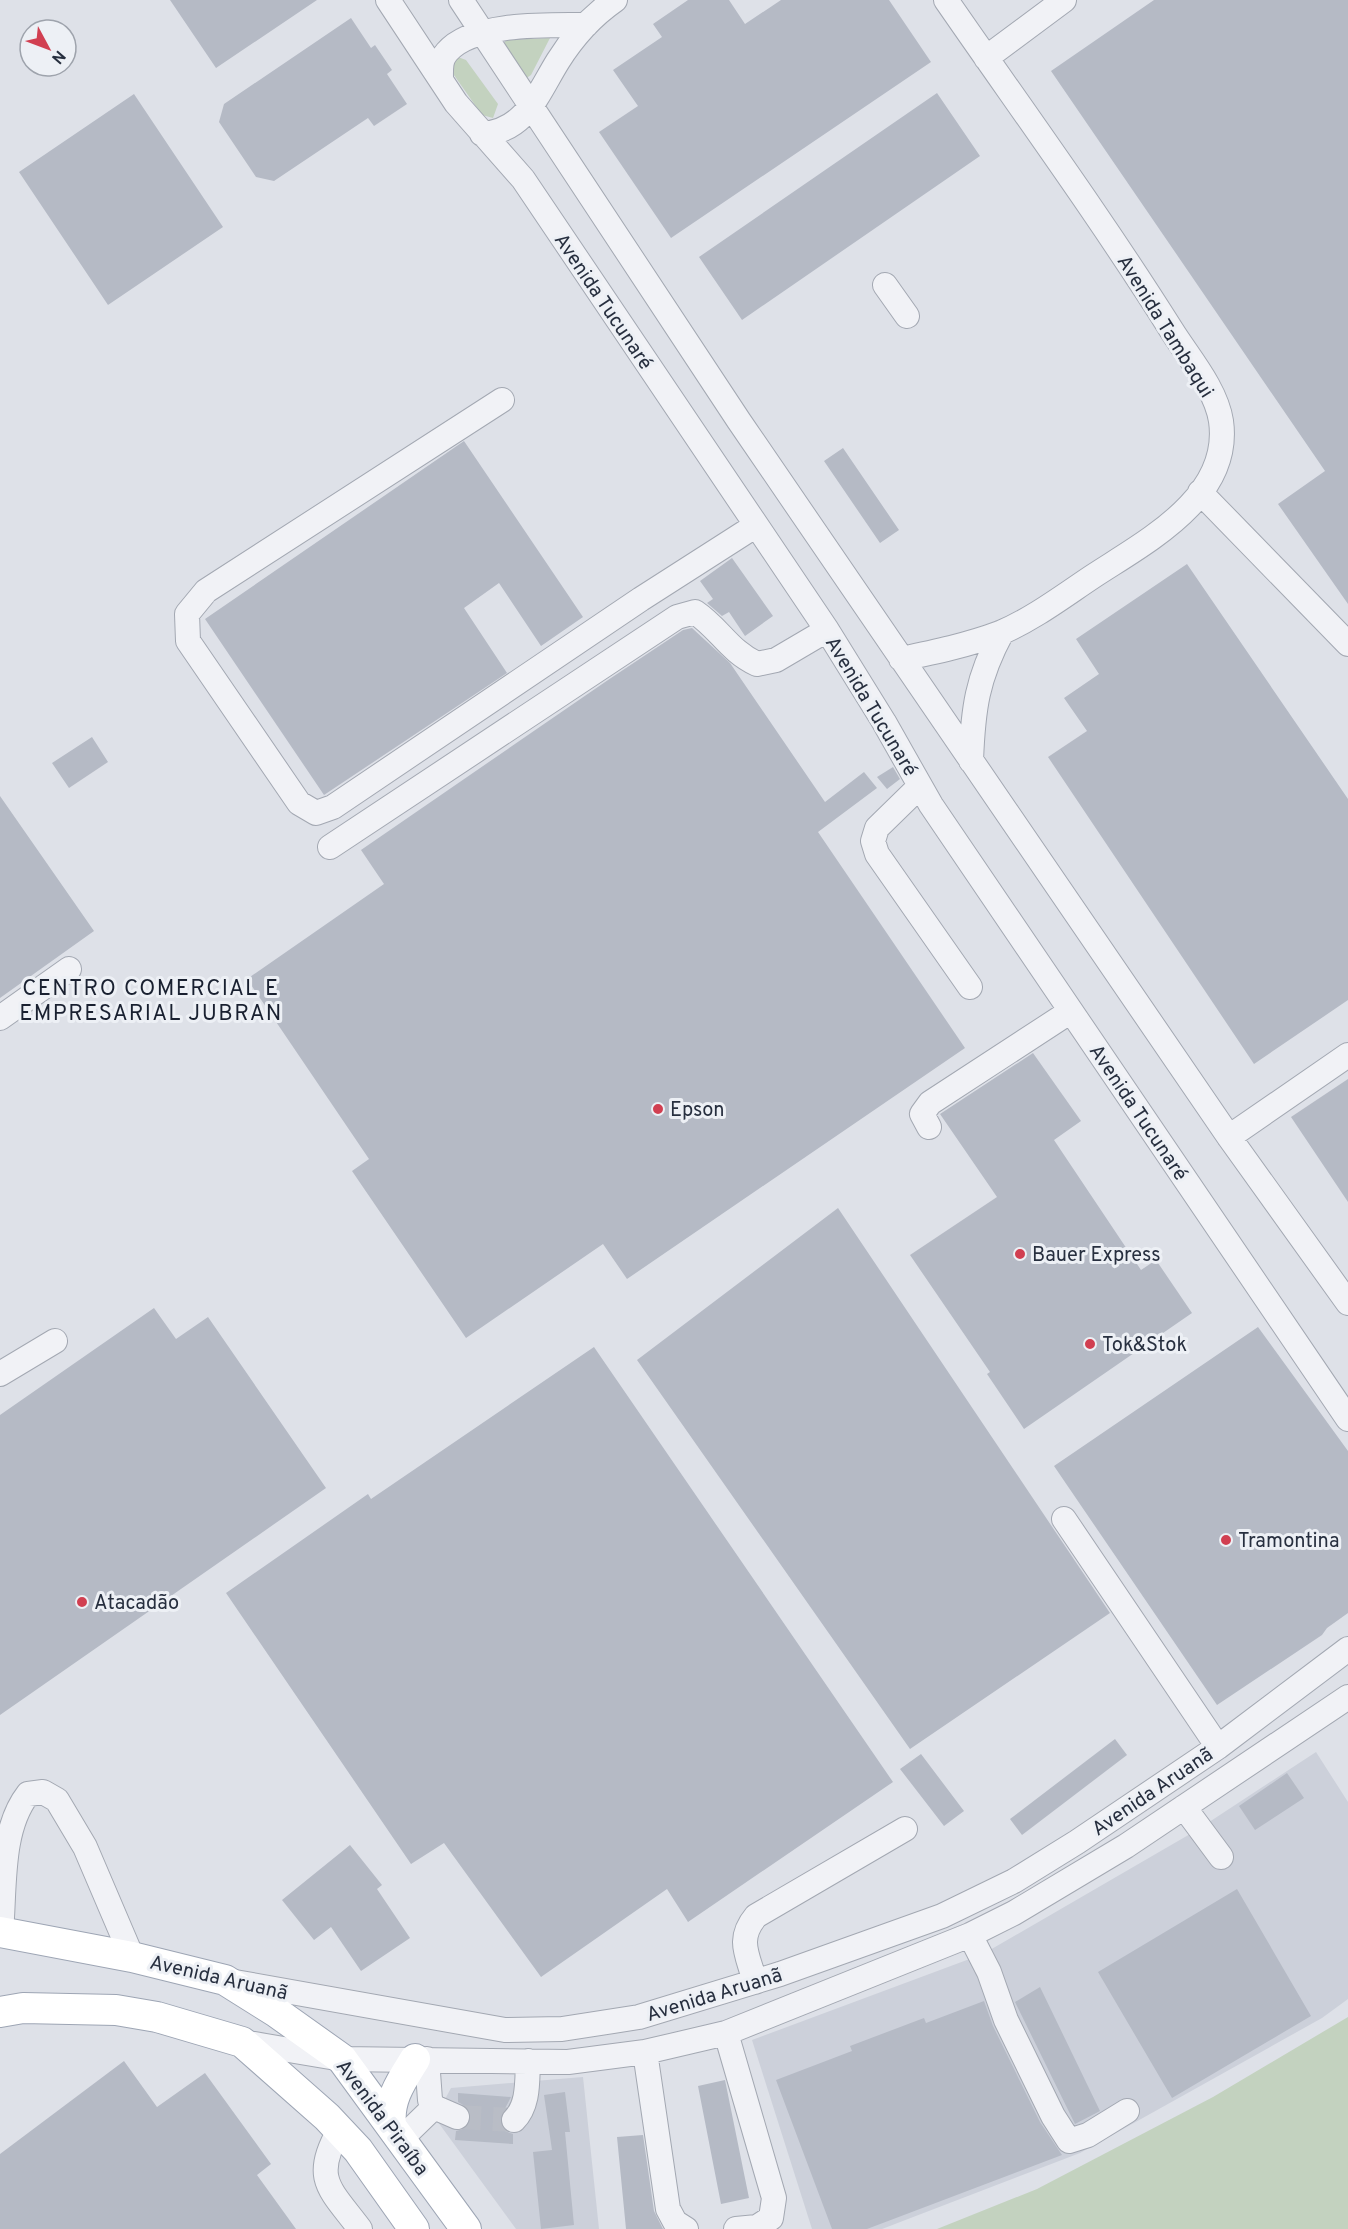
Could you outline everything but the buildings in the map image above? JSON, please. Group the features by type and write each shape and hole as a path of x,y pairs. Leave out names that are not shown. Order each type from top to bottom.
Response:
{"main road":[{"name":"Avenida Aruanã","path":"1,1932 132,1957 225,1980"},
{"name":"Avenida Piraíba","path":"225,1980 342,2059 466,2229"},
{"name":"Avenida Aruanã","path":"0,2012 23,2008 116,2010 157,2017 242,2042"},
{"name":"Avenida Piraíba","path":"242,2042 358,2150 414,2229"},
{"path":"396,2132 390,2111 396,2090 421,2059"}],"street":[{"name":"Avenida Tucunaré","path":"388,0 456,103 523,179 827,630 884,722 920,786 1348,1419"},
{"path":"461,0 739,421 901,659 1229,1137 1348,1303"},
{"path":"482,134 508,128 532,109 559,60 586,24 615,0"},
{"name":"Avenida Tambaqui","path":"901,659 962,646 1002,632 1031,618 1174,522 1200,492 1215,467 1220,444 1221,421 1214,398 1150,297 946,0"},
{"path":"986,58 1064,0"},
{"path":"441,79 441,62 447,51 484,32 510,27 586,24"},
{"path":"885,285 908,316"},
{"path":"502,400 206,591 187,614 188,641 299,803 316,813 333,807 641,598 755,526"},
{"path":"1200,492 1348,644"},
{"path":"330,847 677,617 695,612 712,623 738,655 756,664 776,660 827,630"},
{"path":"971,761 976,701 982,671 1002,632"},
{"path":"920,786 877,828 873,841 877,854 970,987"},
{"path":"0,1018 69,969"},
{"path":"928,1127 922,1114 930,1102 1071,1011"},
{"path":"1229,1137 1348,1055"},
{"path":"0,1374 55,1341"},
{"path":"1064,1518 1218,1748"},
{"name":"Avenida Aruanã","path":"225,1980 505,2030 562,2029 639,2017 755,1982 942,1916 1014,1881 1218,1748 1348,1649"},
{"name":"Avenida Aruanã","path":"242,2042 342,2059 568,2062 645,2052 726,2033 970,1935 1106,1858 1348,1697"},
{"path":"1,1932 7,1850 18,1807 28,1794 43,1792 57,1800 85,1847 132,1957"},
{"path":"1184,1808 1221,1857"},
{"path":"755,1982 743,1940 746,1929 756,1916 905,1829"},
{"path":"970,1935 989,1972 1006,2020 1053,2116 1070,2141 1088,2135 1127,2111"},
{"path":"726,2033 774,2198 771,2218 757,2227 736,2229"},
{"path":"645,2052 668,2209 675,2222 686,2229"},
{"path":"421,2059 430,2100 434,2107 457,2117"},
{"path":"514,2120 521,2113 525,2103 528,2061"},
{"path":"396,2132 434,2107"},
{"path":"339,2131 323,2168 328,2186 360,2229"}],"shaded area":[{"path":"1316,1752 1348,1802 1348,1999 1322,2018 1080,2153 882,2229 812,2229 752,2040 983,1954 1197,1830"},
{"path":"583,2077 599,2229 516,2229 435,2118 451,2088"}],"green space":[{"path":"550,38 531,75 525,79 502,47 506,40"},
{"path":"455,56 466,60 498,104 493,118 482,115 449,68"},
{"path":"1348,2017 1348,2229 937,2229 1037,2189 1213,2097"}],"tunnel":[{"path":"457,2117 514,2120"}],"place":[{"name":"Epson","path":"658,1109"},
{"name":"Bauer Express","path":"1020,1254"},
{"name":"Tok&Stok","path":"1090,1344"},
{"name":"Tramontina","path":"1226,1540"},
{"name":"Atacadão","path":"82,1602"}],"district":[{"name":"CENTRO COMERCIAL E EMPRESARIAL JUBRAN","path":"151,1000"}]}
